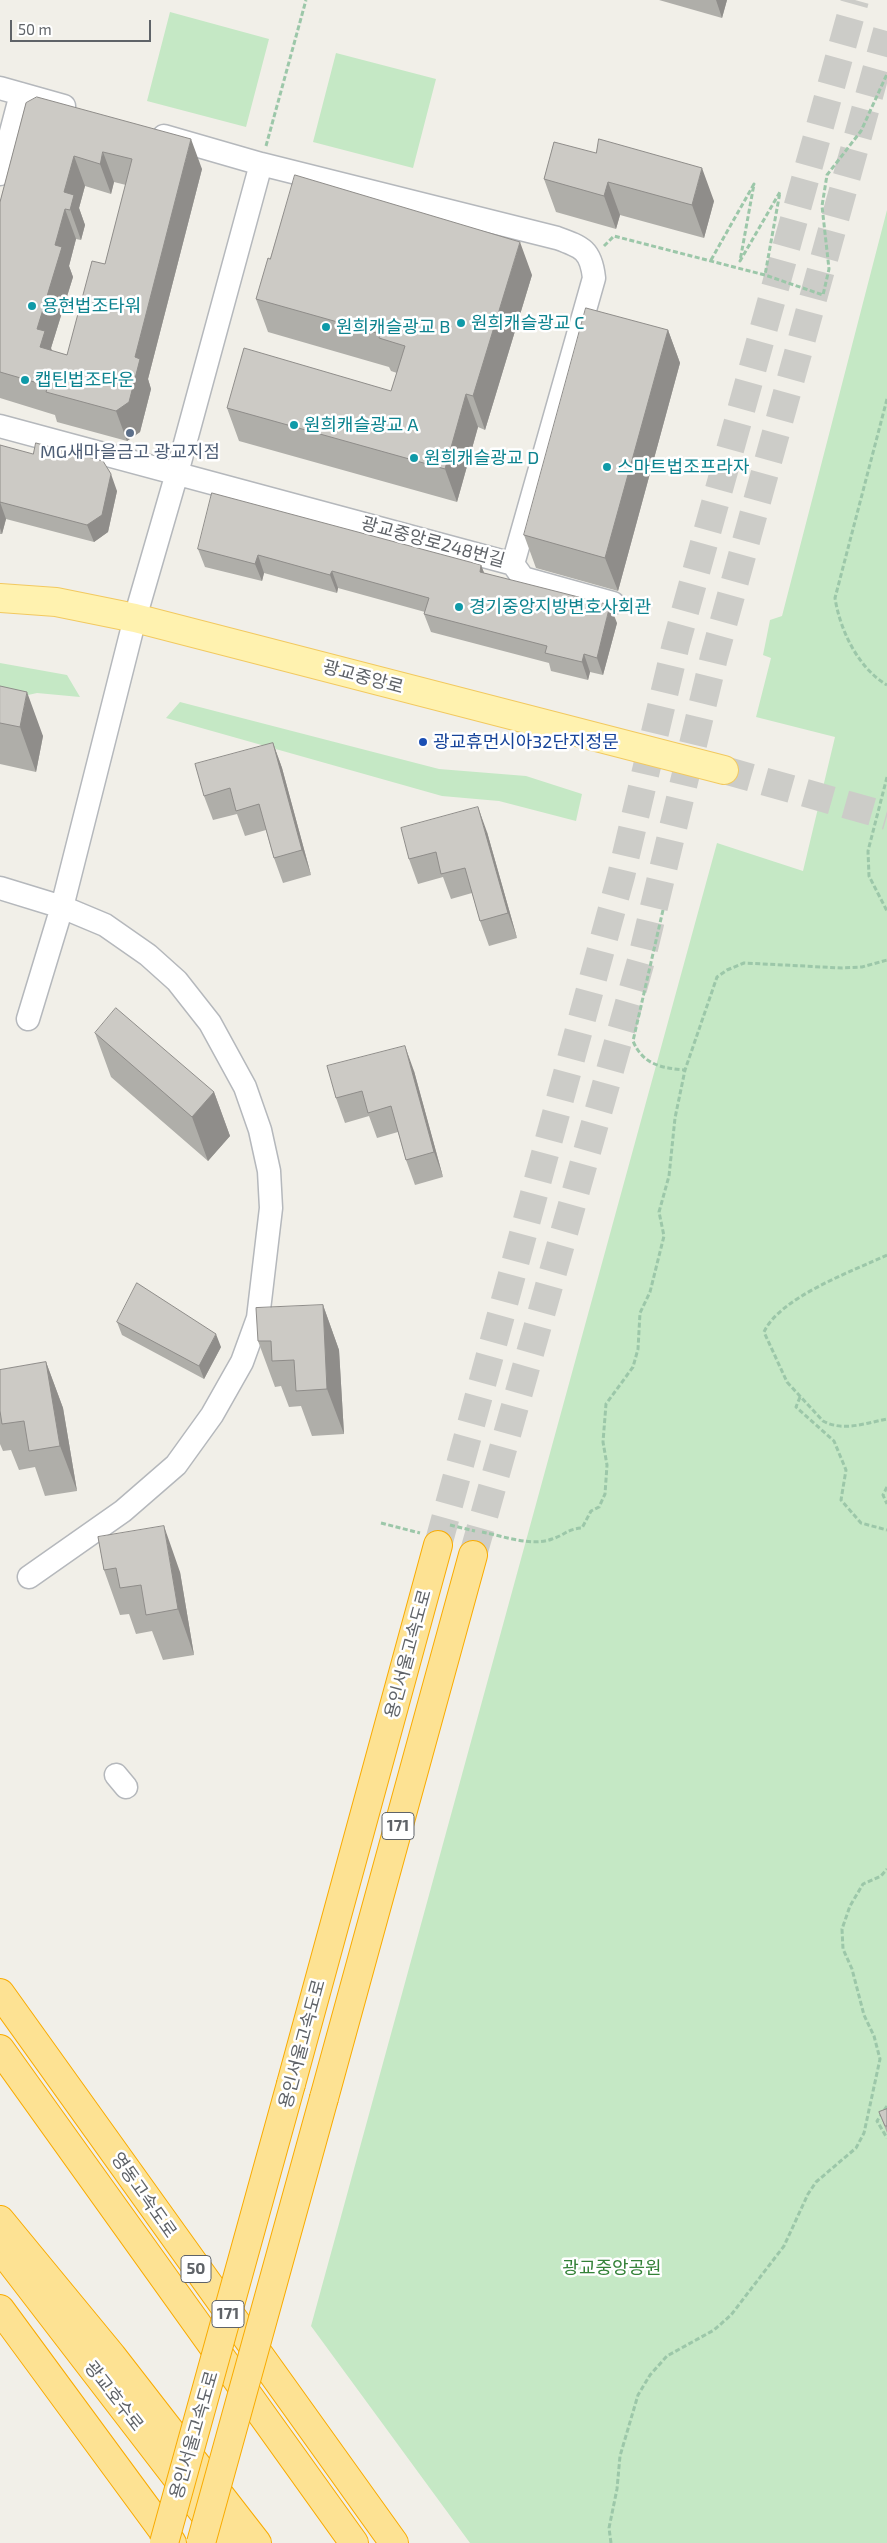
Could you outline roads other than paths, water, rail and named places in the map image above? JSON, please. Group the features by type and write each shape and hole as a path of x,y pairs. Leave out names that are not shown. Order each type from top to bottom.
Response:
{"highway":[{"name":"용인서울고속도로","path":"164,2543 291,2084 436,1534"},
{"name":"용인서울고속도로","path":"201,2543 473,1555"},
{"name":"영동고속도로","path":"0,1993 394,2543"},
{"name":"영동고속도로","path":"0,2049 354,2543"},
{"path":"0,2220 112,2356 257,2543"},
{"name":"광교호수로","path":"0,2248 228,2543"},
{"path":"0,2309 172,2543"}],"main road":[{"name":"광교중앙로","path":"0,598 56,602 135,618 724,770"}],"street":[{"path":"0,174 10,91 86,113"},
{"path":"28,1019 62,907 135,618 177,473 261,164 141,129"},
{"name":"광교중앙로248번길","path":"0,426 513,564 594,278 590,258 585,249 558,238 261,164"},
{"path":"513,564 523,578 612,603"},
{"path":"0,888 62,907 105,925 148,955 176,981 210,1023 245,1087 253,1109 269,1171 272,1208 258,1318 242,1362 212,1415 176,1466 123,1511 29,1577"}],"tunnel":[{"path":"438,1545 621,876 676,644 855,0"},
{"path":"473,1555 642,957 714,657 887,31"},
{"path":"724,770 887,816"}],"place":[{"name":"용현법조타워","path":"32,306"},
{"name":"원희캐슬광교 C","path":"461,323"},
{"name":"원희캐슬광교 B","path":"326,327"},
{"name":"캡틴법조타운","path":"25,380"},
{"name":"원희캐슬광교 A","path":"294,425"},
{"name":"MG새마을금고 광교지점","path":"130,433"},
{"name":"원희캐슬광교 D","path":"414,458"},
{"name":"스마트법조프라자","path":"607,467"},
{"name":"경기중앙지방변호사회관","path":"459,607"},
{"name":"광교휴먼시아32단지정문","path":"423,742"}],"park label":[{"name":"광교중앙공원","path":"612,2268"}]}
